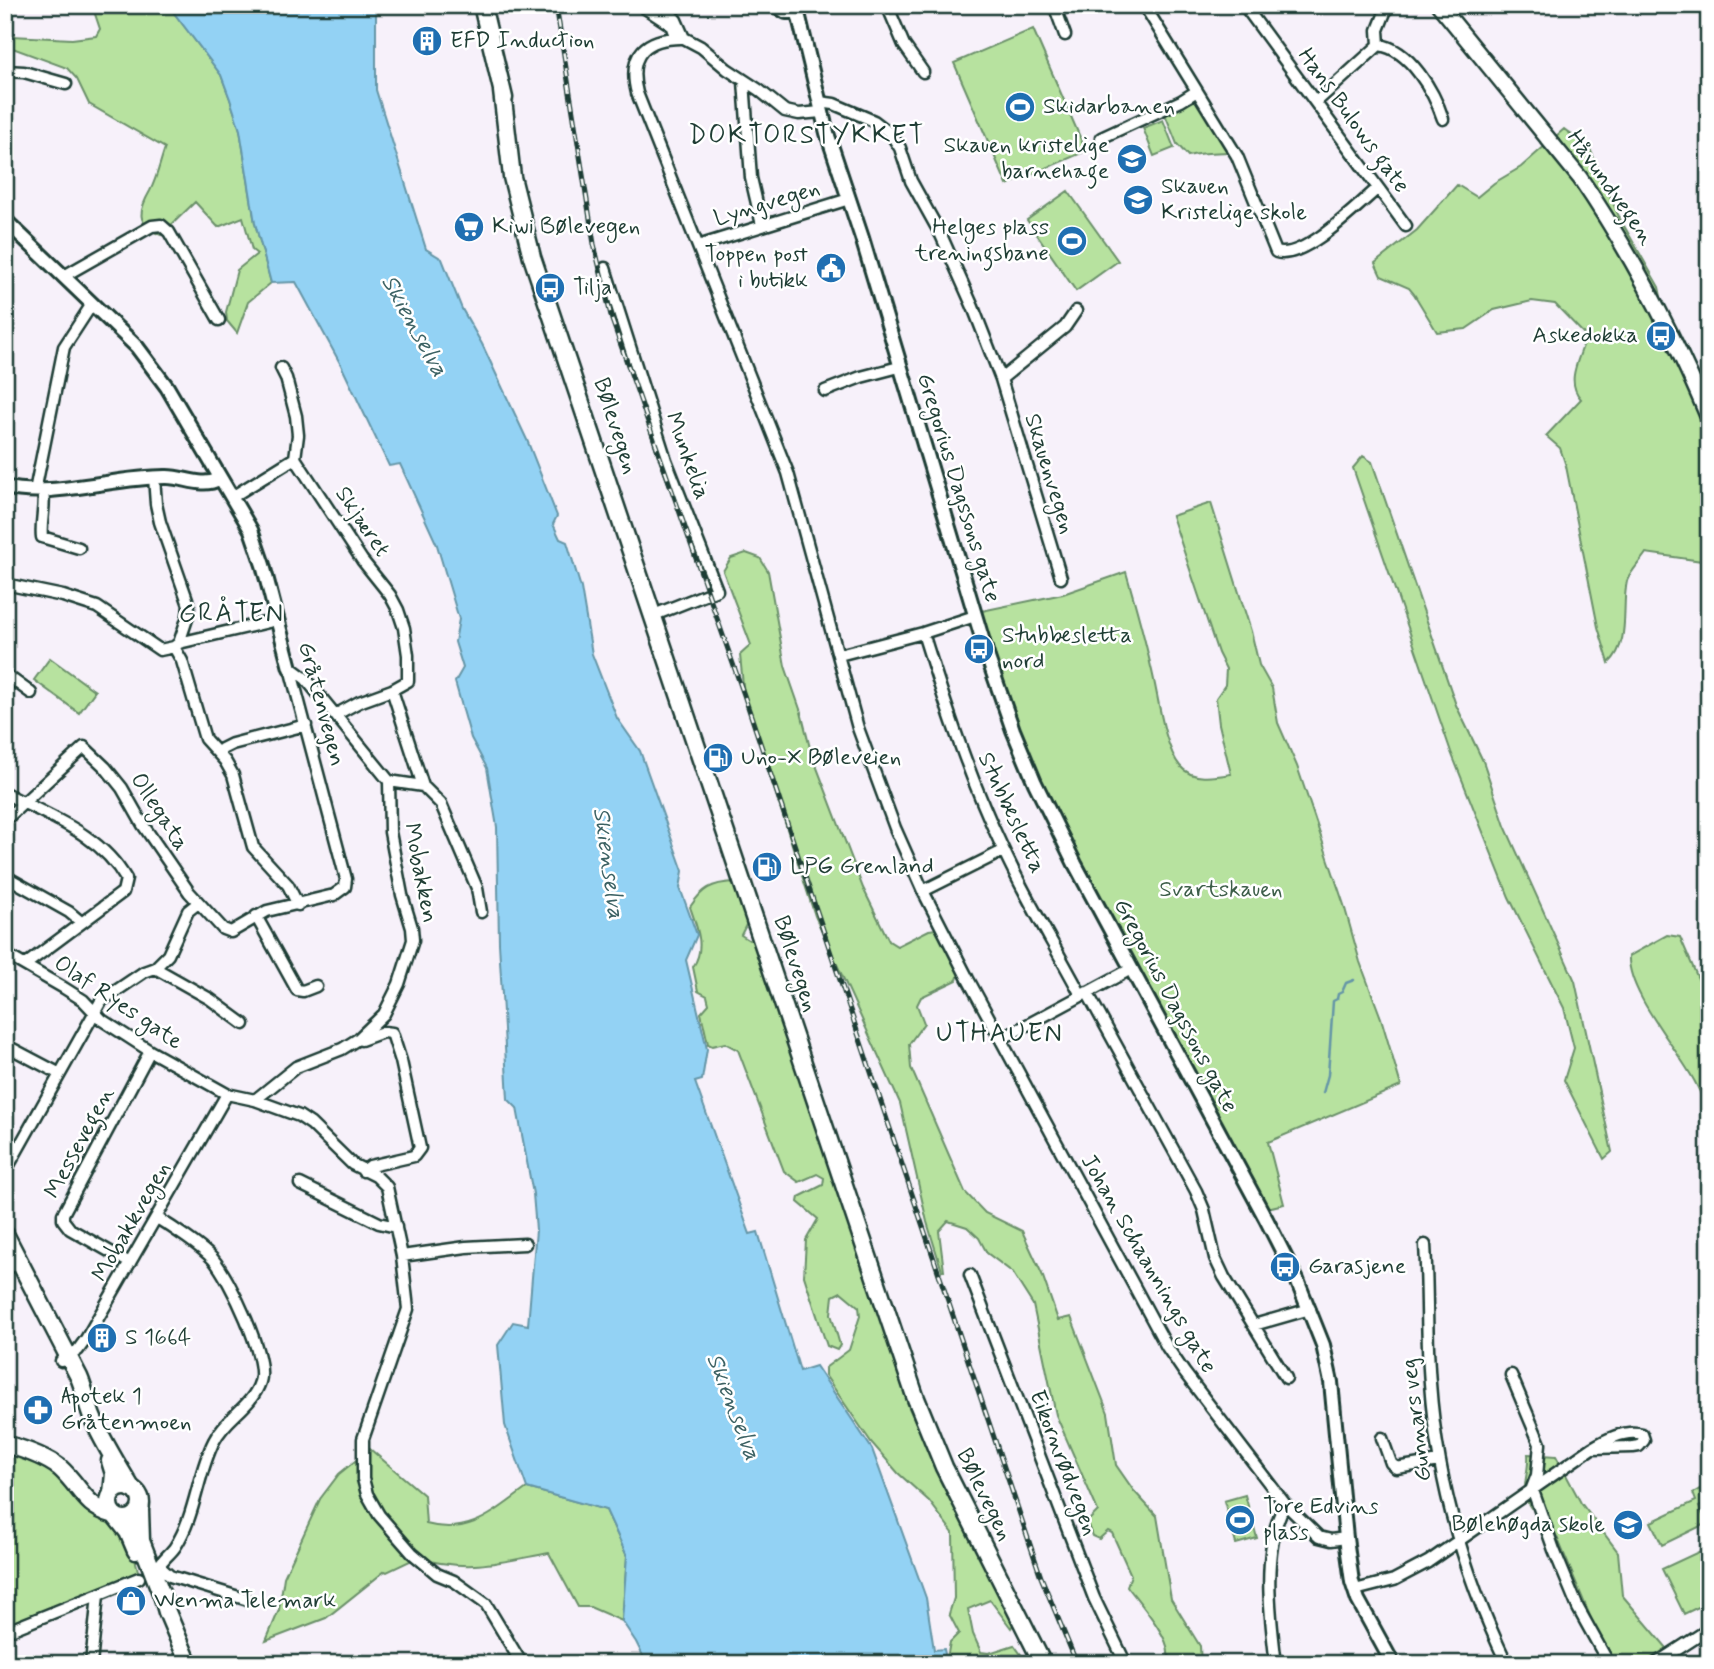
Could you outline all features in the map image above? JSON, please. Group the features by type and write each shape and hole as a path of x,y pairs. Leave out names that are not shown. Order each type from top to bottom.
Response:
{"main road":[{"name":"Bølevegen","path":"482,5 510,122 537,265 923,1419 956,1493 1043,1664"},
{"name":"Bølevegen","path":"488,5 491,36"},
{"name":"Håvundvegen","path":"1439,5 1580,178 1597,204 1653,297 1687,366 1709,419"},
{"path":"5,1234 9,1259 64,1359 79,1398 132,1489 139,1496 139,1535 166,1612"},
{"path":"104,1442 114,1474 108,1506 128,1532 189,1664"},
{"path":"5,1444 52,1463 79,1488 94,1508 130,1519 140,1510"},
{"path":"5,1450 30,1454"},
{"path":"79,1488 102,1496 119,1488 132,1489"}],"street":[{"path":"663,5 676,20 680,38"},
{"path":"775,5 786,12 797,9"},
{"path":"887,5 904,45 923,72"},
{"path":"1054,5 1065,35"},
{"path":"1144,5 1237,156 1276,252 1282,254 1302,249 1378,188"},
{"name":"Hans Bulows gate","path":"1244,5 1406,226"},
{"path":"1379,45 1378,30 1388,5"},
{"path":"645,8 671,25 680,38"},
{"name":"Gregorius Dagssons gate","path":"797,9 820,107 975,616 1013,730 1063,842 1260,1208 1310,1309 1323,1345 1331,1382 1346,1538 1355,1590 1393,1664"},
{"name":"Skauenvegen","path":"680,38 701,47 792,114 834,104 866,116 883,127 895,140 919,198 942,235 1001,379 1061,579"},
{"name":"Johan Schaannings gate","path":"680,38 662,39 646,47 636,62 633,76 644,115 788,473 858,728 895,828 923,891 1000,1039 1167,1347 1285,1504 1319,1537 1331,1540 1346,1538"},
{"path":"1316,102 1379,45"},
{"path":"1379,45 1398,52 1418,73 1433,94 1443,119"},
{"path":"5,71 24,72 66,84"},
{"path":"744,80 751,178 762,225"},
{"path":"1101,138 1181,101 1196,91"},
{"name":"Lyngvegen","path":"698,246 849,199"},
{"name":"Gråtenvegen","path":"6,222 136,347 158,373 246,521 256,545 277,620 346,879 345,887 334,895 298,905"},
{"path":"64,276 152,226 161,225 169,232 219,320"},
{"name":"Munkelia","path":"605,268 666,460 718,590 654,615"},
{"path":"79,548 42,537 45,501 39,491 64,347 92,304"},
{"path":"1001,379 1065,327 1076,311"},
{"name":"Gregorius Dagssons gate","path":"825,391 899,367"},
{"path":"232,497 295,458 298,435 296,416 281,368"},
{"name":"Skjæret","path":"295,458 398,610 404,628 409,677 405,684 392,690"},
{"path":"154,477 160,522 189,605 188,616 176,645 202,732 209,746 219,754 233,775 253,847 288,885 298,905 256,916 297,990 303,991 316,986"},
{"path":"5,487 39,491 154,477 205,483 219,479"},
{"path":"5,584 85,602 107,612 160,650 277,620"},
{"path":"839,655 975,616"},
{"name":"Stubbesletta","path":"923,633 951,725 1003,851 1196,1191 1204,1210 1215,1258 1224,1277 1286,1378"},
{"path":"290,668 306,679 389,781 423,786"},
{"path":"5,674 31,693"},
{"path":"335,715 359,702 392,690 423,786 441,804 477,888 481,912"},
{"path":"219,754 222,749 232,744 306,725"},
{"name":"Ollegata","path":"22,802 84,747 122,788 143,825 198,903 227,931 234,930 256,916"},
{"name":"Mobakken","path":"255,1100 296,1067 342,1049 358,1039 384,1014 392,1001 413,940 390,832 389,781"},
{"path":"5,793 81,832 103,850 126,879 123,892 25,965"},
{"path":"5,820 22,802"},
{"path":"923,891 1003,851"},
{"path":"5,876 69,912 81,922"},
{"path":"5,1172 101,1001 144,972 155,968 168,955 188,911 198,903"},
{"name":"Olaf Ryes gate","path":"5,954 83,1000 102,1020 150,1051 228,1094 255,1100 299,1116 312,1124 346,1158 363,1171 376,1176 387,1187 402,1256 408,1309 366,1425 362,1451 363,1479 367,1494 379,1516 412,1553 437,1574 465,1587 491,1609 522,1664"},
{"path":"155,968 210,999 244,1024"},
{"path":"1000,1039 1131,969"},
{"name":"Mobakken","path":"358,1039 383,1032 392,1033 420,1147 416,1155 370,1166 363,1171"},
{"path":"5,1045 60,1074"},
{"name":"Messevegen","path":"130,1263 69,1229 63,1220 63,1214 150,1051"},
{"name":"Mobakkvegen","path":"64,1359 78,1350 86,1339 228,1094"},
{"path":"300,1184 379,1223 396,1227"},
{"path":"157,1218 212,1257 257,1347 262,1372 254,1396 219,1431 212,1443 189,1516 175,1547 161,1563 161,1568 170,1576 245,1600"},
{"path":"402,1256 466,1247 525,1244"},
{"name":"Gunnars veg","path":"1425,1245 1430,1384 1439,1461 1457,1541 1507,1664"},
{"name":"Eikornrødvegen","path":"970,1275 1094,1598 1126,1664"},
{"path":"1254,1325 1310,1309"},
{"path":"1511,1375 1540,1444 1537,1475 1532,1488 1578,1608 1609,1664"},
{"path":"1382,1438 1391,1463 1396,1468 1439,1461"},
{"path":"1355,1590 1394,1580 1416,1569 1592,1448"},
{"path":"1276,1664 1270,1595 1271,1570 1274,1535 1285,1504"},
{"path":"5,1632 139,1578"},
{"path":"91,1664 98,1595"},
{"path":"1655,1664 1709,1629"}],"green space":[{"path":"92,5 168,5 221,75 240,130 255,223 271,283 248,302 237,333 227,321 226,312 237,270 257,254 252,250 243,217 218,227 195,202 161,235 147,227 143,222 143,204 155,181 165,148 89,104 77,79 67,68 7,46 12,36 72,39 96,36 100,29"},
{"name":"Skidarbanen","path":"1033,29 1086,151 1007,185 954,63"},
{"path":"1196,100 1229,152 1188,156 1177,144 1165,114"},
{"path":"1163,120 1174,148 1154,156 1143,128"},
{"path":"1564,129 1590,149 1620,219 1659,287 1663,306 1709,405 1709,562 1646,553 1627,581 1623,635 1616,655 1609,663 1598,627 1566,466 1560,448 1546,436 1581,399 1576,392 1574,376 1586,336 1555,304 1532,301 1494,310 1466,329 1437,332 1409,288 1381,276 1375,263 1417,230 1457,185 1477,197 1521,167"},
{"name":"Helges plass treningsbane","path":"1068,191 1118,261 1076,291 1027,220"},
{"path":"1363,456 1372,462 1456,705 1483,761 1505,826 1575,981 1612,1152 1604,1159 1564,1080 1574,1048 1564,1008 1509,897 1451,752 1353,468"},
{"name":"Svartskauen","path":"1211,503 1259,665 1272,688 1278,723 1297,766 1401,1086 1268,1142 1284,1204 1267,1208 1108,915 1017,729 977,612 1063,594 1126,572 1165,732 1174,757 1185,771 1197,776 1231,774 1216,698 1225,685 1226,669 1218,653 1172,516"},
{"path":"746,553 760,558 768,571 785,666 811,752 863,888 889,941 897,946 936,929 959,973 957,980 921,997 917,1005 924,1023 909,1044 911,1068 965,1192 985,1213 1022,1231 1042,1274 1058,1320 1071,1317 1108,1413 1116,1465 1134,1491 1157,1516 1171,1599 1200,1646 1201,1664 1175,1664 1168,1654 1159,1629 1127,1586 1131,1575 1112,1533 1108,1531 1099,1539 1092,1536 1087,1522 1098,1511 1056,1415 1033,1305 1012,1272 987,1253 979,1238 967,1227 948,1221 939,1231 942,1271 927,1222 900,1103 815,916 744,695 740,655 751,645 723,571 731,558"},
{"path":"50,658 95,691 79,713 34,680"},
{"path":"734,882 749,919 741,935 749,940 758,939 909,1408 953,1505 1014,1623 1011,1628 990,1600 968,1609 973,1634 981,1652 989,1653 1014,1645 1028,1664 946,1664 950,1642 959,1633 949,1614 954,1598 953,1533 929,1501 898,1473 871,1442 825,1375 825,1368 849,1350 860,1316 859,1307 841,1292 833,1296 831,1314 840,1345 837,1350 827,1346 804,1276 806,1240 818,1219 798,1202 799,1197 823,1185 824,1178 817,1174 799,1182 784,1171 738,1050 725,1043 712,1046 708,1044 701,1013 709,1004 707,996 698,991 693,967 700,945 690,907 708,888"},
{"path":"1667,935 1680,937 1699,981 1709,991 1709,1113 1698,1087 1645,1004 1631,971 1629,956"},
{"path":"370,1449 424,1495 426,1524 456,1527 480,1520 527,1488 606,1510 627,1556 622,1621 590,1607 578,1607 549,1553 483,1565 452,1565 416,1558 385,1571 326,1618 266,1641 279,1610 284,1577 320,1499 339,1474"},
{"path":"1528,1454 1556,1456 1581,1503 1618,1552 1622,1595 1667,1648 1642,1664 1610,1664 1544,1506 1531,1508 1527,1501 1525,1488"},
{"path":"5,1455 43,1464 66,1487 103,1515 123,1536 130,1548 139,1578 5,1631"},
{"path":"1700,1489 1707,1503 1699,1507 1707,1523 1662,1545 1651,1522 1696,1501 1693,1493"},
{"name":"Tore Edvins plass","path":"1245,1495 1257,1538 1236,1544 1224,1501"},
{"path":"1709,1547 1709,1602 1684,1614 1662,1569"}],"water":[{"name":"Skienselva","path":"168,5 376,5 376,90 426,249 442,259 462,309 482,344 527,440 557,516 553,524 560,539 567,542 581,588 592,654 617,718 640,751 683,871 680,888 697,935 686,960 707,1049 702,1080 695,1082 750,1234 758,1232 800,1371 816,1366 872,1449 926,1598 934,1650 944,1649 942,1664 647,1664 622,1621 627,1556 606,1510 527,1488 505,1425 498,1345 513,1322 528,1325 536,1230 533,1194 517,1108 508,1099 499,943 497,827 487,768 471,738 455,682 463,668 455,642 459,619 437,545 400,464 389,466 341,365 296,282 271,283 255,223 240,130 230,99 221,75"}],"waterway":[{"path":"1323,1093 1328,1075 1333,1001 1346,983 1354,980"}],"railway":[{"path":"556,5 594,244 612,320 744,695 1041,1577 1077,1664"}],"place":[{"name":"EFD Induction","path":"427,41"},
{"name":"Skidarbanen","path":"1020,107"},
{"name":"Skauen kristelige barnehage","path":"1132,159"},
{"name":"Skauen Kristelige skole","path":"1138,200"},
{"name":"Kiwi Bølevegen","path":"469,227"},
{"name":"Helges plass treningsbane","path":"1072,241"},
{"name":"Toppen post i butikk","path":"831,268"},
{"name":"Tilja","path":"550,288"},
{"name":"Askedokka","path":"1661,336"},
{"name":"Stubbesletta nord","path":"979,649"},
{"name":"Uno-X Bøleveien","path":"718,758"},
{"name":"LPG Grenland","path":"767,867"},
{"name":"Garasjene","path":"1285,1267"},
{"name":"S 1664","path":"102,1338"},
{"name":"Apotek 1 Gråtenmoen","path":"38,1410"},
{"name":"Tore Edvins plass","path":"1240,1520"},
{"name":"Bølehøgda skole","path":"1628,1525"},
{"name":"Wenma Telemark","path":"131,1601"}],"district":[{"name":"DOKTORSTYKKET","path":"807,136"},
{"name":"GRÅTEN","path":"232,614"},
{"name":"UTHAUEN","path":"1000,1034"}]}
